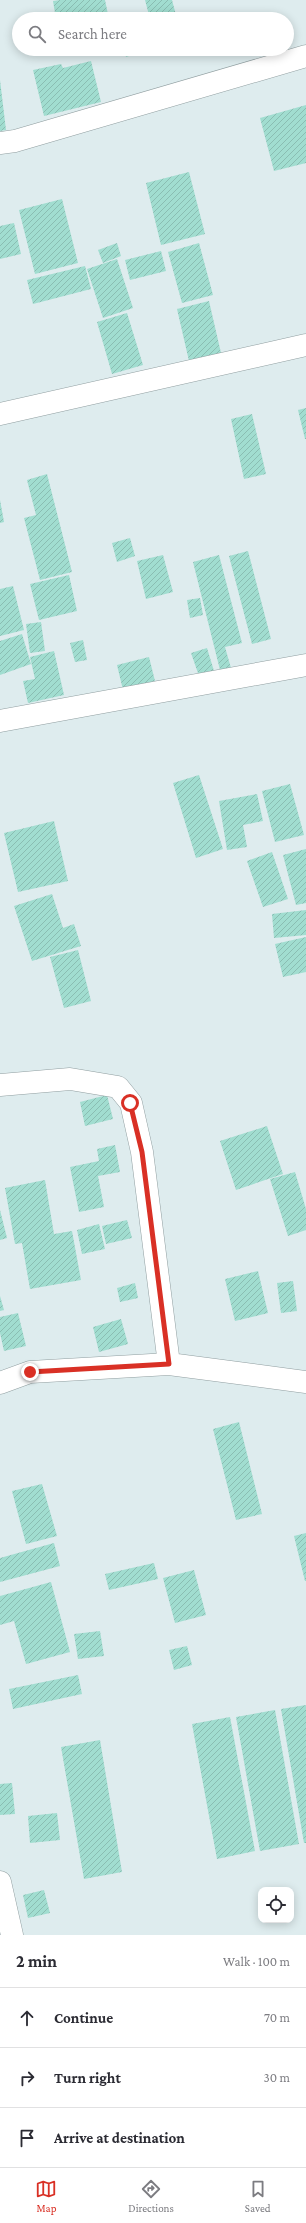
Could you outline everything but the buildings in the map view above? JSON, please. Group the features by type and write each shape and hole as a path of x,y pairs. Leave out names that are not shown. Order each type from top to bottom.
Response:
{"street":[{"path":"0,143 15,141 306,56"},
{"path":"0,414 306,345"},
{"path":"0,721 306,665"},
{"path":"0,1085 70,1079 118,1087 130,1103 142,1152 169,1364"},
{"path":"0,1383 30,1372 169,1364 306,1382"},
{"path":"0,1882 12,1935"}],"route":[{"path":"30,1372 169,1364 142,1152 130,1103"}]}
